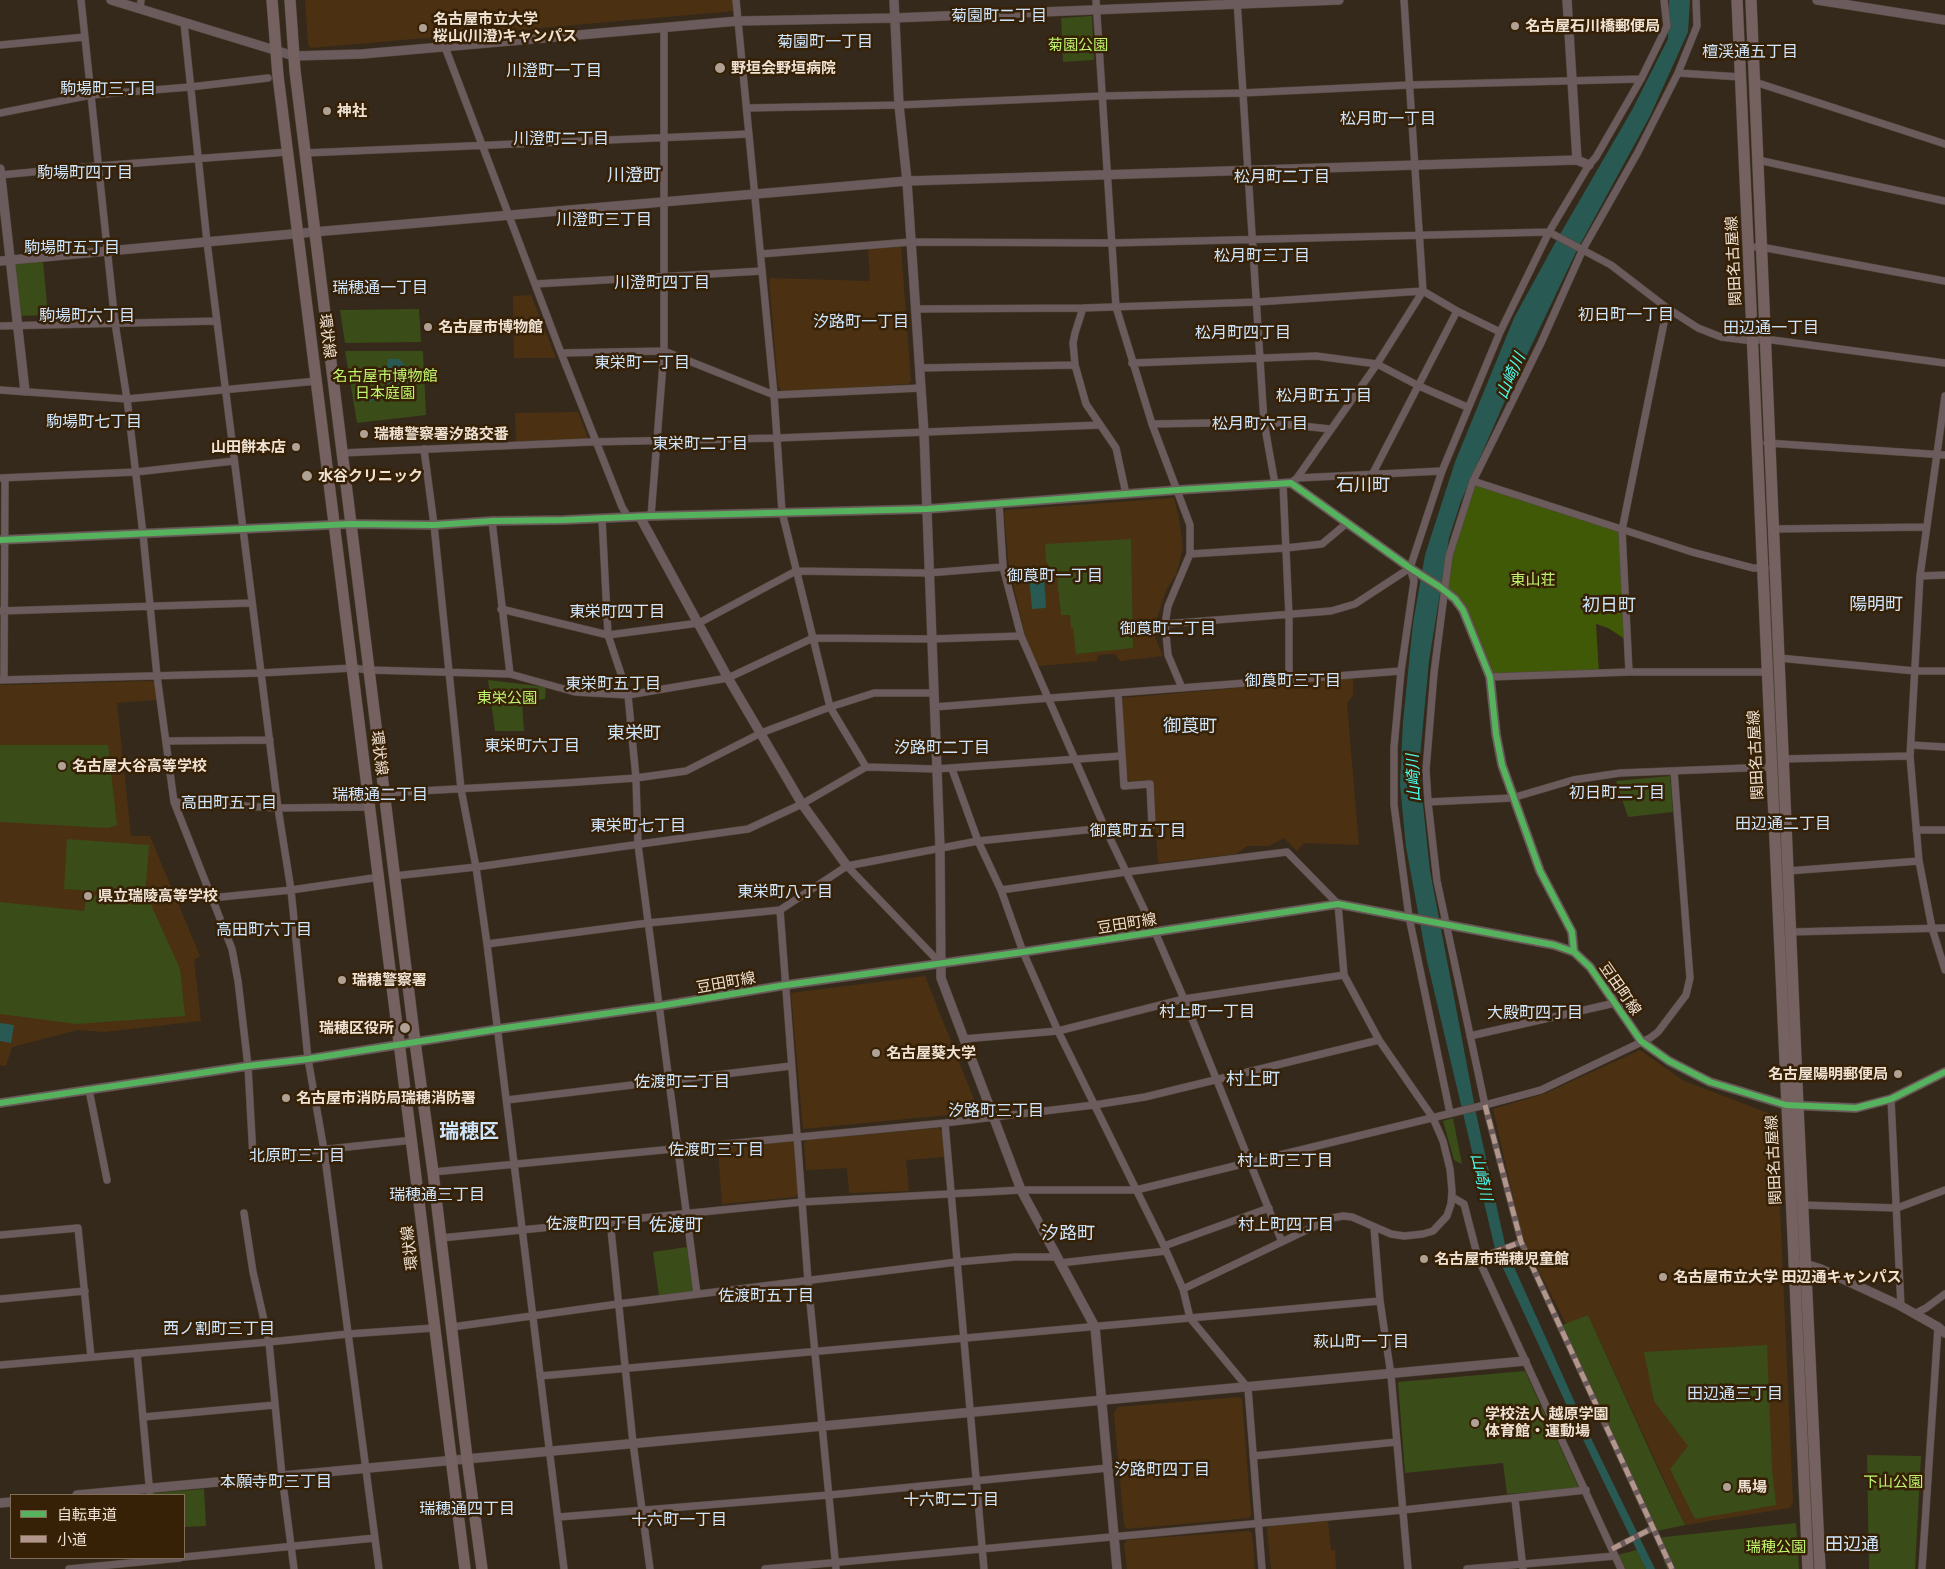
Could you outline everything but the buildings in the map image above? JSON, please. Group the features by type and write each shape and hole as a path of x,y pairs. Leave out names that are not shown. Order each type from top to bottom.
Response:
{"main road":[{"name":"環状線","path":"272,0 288,152 413,1140 434,1328 465,1569"},
{"name":"環状線","path":"290,0 294,56 342,453 482,1569"},
{"name":"関田名古屋線","path":"1737,0 1771,767 1820,1569"},
{"name":"関田名古屋線","path":"1751,0 1788,871 1792,1106 1802,1205 1800,1265 1808,1569"}],"street":[{"path":"81,0 115,323 128,399 156,676 167,741 174,802 232,949 238,981 248,1066 253,1157 413,1140"},
{"path":"111,0 141,4 184,23 294,56 362,54 738,21 894,18 1097,4 1339,0"},
{"path":"736,0 778,438 782,512 830,707 866,767"},
{"path":"894,0 899,105 907,181 924,433 940,848 941,978 1020,1190 1095,1327 1117,1569"},
{"path":"1286,482 1330,429 1377,364 1422,291 1404,0"},
{"path":"1567,0 1577,160"},
{"path":"1452,1113 1411,917 1394,806 1394,747 1401,670 1414,582 1410,568 1442,471 1500,332 1589,165 1596,157 1641,79 1667,26 1664,0"},
{"path":"1672,1569 1650,1530 1519,1242 1484,1105 1444,923 1432,844 1426,770 1442,588 1449,556 1473,481 1541,343 1582,249 1638,152 1678,73 1697,26 1696,0"},
{"path":"1817,0 1870,4 1945,20"},
{"path":"1237,2 1264,422 1286,482 1289,680"},
{"path":"1097,4 1116,306 1152,424 1190,525 1190,554 1168,606 1165,624 1168,655 1182,688"},
{"path":"184,23 207,242 234,461 278,808 291,890 308,1059 324,1150 379,1569"},
{"path":"651,516 664,351 664,28"},
{"path":"0,45 84,37"},
{"path":"445,47 595,442 628,517"},
{"path":"1678,73 1741,77"},
{"path":"0,113 90,95 190,87 268,78"},
{"path":"747,108 899,105 1409,85 1641,79"},
{"path":"1754,82 1945,144"},
{"path":"306,153 749,134"},
{"path":"25,391 0,173 288,152"},
{"path":"0,261 315,231 907,181 1577,160 1589,165"},
{"path":"1758,160 1945,201"},
{"path":"761,254 911,242 1112,243 1252,241 1420,235 1553,234 1611,265 1667,308 1698,328 1721,337 1752,341 1765,340 1945,363"},
{"path":"1748,247 1762,247 1945,281"},
{"path":"535,284 762,271"},
{"path":"916,309 1083,308 1256,302 1422,291 1500,332"},
{"path":"1083,308 1073,343 1076,365 1086,404 1116,448 1126,494"},
{"path":"1629,672 1622,530 1667,308"},
{"path":"1373,473 1420,386 1457,311"},
{"path":"0,326 218,320"},
{"path":"561,354 664,351 774,395 921,388"},
{"path":"1132,363 1316,356 1377,364 1420,386 1468,407"},
{"path":"920,368 1076,365"},
{"path":"0,390 128,399 317,381"},
{"path":"1945,396 1941,455 1926,527 1920,576 1910,756 1919,861 1932,928 1945,970"},
{"path":"1152,424 1264,422 1330,429"},
{"path":"342,453 595,442 778,438 1100,425"},
{"path":"1757,442 1941,455"},
{"path":"424,449 434,525 461,790 476,867 487,944 564,1569"},
{"path":"234,461 136,472 3,478 2,680 261,673 353,668 510,674 575,692 628,695 728,678 813,638 931,639 1021,636"},
{"path":"2,540 243,530 335,524 434,525 492,521 927,509 1286,482 1373,473 1442,471"},
{"path":"1473,481 1701,554 1753,568 1775,567"},
{"path":"1286,482 1442,588 1456,599 1463,610 1490,677 1496,734 1502,765 1512,798 1540,871 1572,932 1574,952"},
{"path":"999,504 1002,567 1021,636 1105,828 1155,932 1184,998 1282,1242"},
{"path":"640,517 728,678 802,804 847,866 940,963"},
{"path":"602,519 608,635 628,695 636,778 638,845 697,1294"},
{"path":"492,521 510,674"},
{"path":"1190,554 1322,544 1347,523"},
{"path":"1774,529 1926,527"},
{"path":"501,609 608,635 699,623 796,571 928,573 1002,567"},
{"path":"1165,624 1331,612 1355,604 1410,568"},
{"path":"1920,576 1945,575"},
{"path":"2,611 252,603"},
{"path":"1779,658 1914,672 1945,672"},
{"path":"934,707 1401,670"},
{"path":"1490,677 1629,672 1767,672"},
{"path":"384,793 461,790 636,778 686,771 761,733 874,693 933,693"},
{"path":"487,944 780,910 847,866 978,841 1152,825 1150,784 1124,786 1118,693"},
{"path":"167,741 270,740"},
{"path":"1911,744 1945,747"},
{"path":"394,876 476,867 748,829 802,804 866,767 952,769 1121,756"},
{"path":"1783,760 1910,756"},
{"path":"1428,802 1512,798 1583,779 1620,773 1771,767"},
{"path":"952,769 978,841 1001,890 1023,952 1058,1031 1165,1249 1183,1289 1190,1318 1248,1388 1262,1569"},
{"path":"441,1238 802,1202 1020,1190 1136,1190 1541,1090 1650,1038 1658,1032 1686,995 1690,978 1674,771"},
{"path":"174,802 278,808 371,807"},
{"path":"1916,830 1945,830"},
{"path":"1001,890 1286,852 1338,904 1344,975 1379,1040 1433,1118 1443,1141 1450,1169 1452,1197 1447,1216 1433,1231 1404,1236 1391,1234 1352,1217 1332,1218 1183,1289"},
{"path":"1788,871 1919,861"},
{"path":"211,898 291,890 380,877"},
{"name":"豆田町線","path":"0,1103 248,1066 308,1059 498,1028 659,1006 786,985 1023,952 1338,904 1554,945 1574,952 1590,966 1641,1041 1669,1061 1710,1082 1792,1106 1856,1108 1891,1099 1945,1072"},
{"path":"780,910 808,1281 836,1566"},
{"path":"1790,932 1945,928"},
{"path":"963,1039 1058,1031 1184,998 1344,975"},
{"path":"1470,1036 1615,1003"},
{"path":"433,1172 945,1123 1094,1105 1145,1097 1379,1040"},
{"path":"507,1100 791,1066"},
{"path":"89,1090 107,1180"},
{"path":"1891,1099 1898,1208 1901,1307"},
{"path":"945,1123 984,1569"},
{"path":"1802,1205 1898,1208 1945,1190"},
{"path":"1452,1197 1464,1204 1479,1257 1525,1361 1615,1550 1621,1569"},
{"path":"452,1328 532,1315 958,1262 1015,1257 1058,1260 1165,1249 1269,1208"},
{"path":"244,1213 253,1272 269,1342 282,1476 294,1569"},
{"path":"610,1220 633,1443 650,1569"},
{"path":"1374,1227 1380,1301 1391,1375 1408,1569"},
{"path":"0,1235 78,1228 91,1357"},
{"path":"1479,1257 1519,1242"},
{"path":"1800,1265 1821,1268 1901,1307 1941,1330 1922,1569"},
{"path":"0,1299 84,1291"},
{"path":"1914,1314 1945,1294"},
{"path":"540,1376 1380,1301"},
{"path":"0,1365 434,1328"},
{"path":"137,1353 150,1492"},
{"path":"101,1494 150,1492 282,1476 467,1458 1391,1375 1525,1361"},
{"path":"143,1416 275,1405"},
{"path":"1253,1456 1397,1442"},
{"path":"559,1517 829,1496 1108,1468"},
{"path":"764,1569 836,1566 982,1548 1403,1510 1586,1490"},
{"path":"1515,1499 1522,1566"},
{"path":"1467,1569 1522,1566 1615,1550 1650,1530"},
{"path":"185,1557 375,1538"},
{"path":"69,1569 156,1559 157,1569"}],"shaded area":[{"name":"名古屋市立大学 桜山(川澄)キャンパス","path":"305,0 734,0 734,11 311,48 308,45"},
{"path":"901,247 911,381 908,384 783,392 778,386 769,278 870,281 868,248"},
{"path":"531,295 556,358 514,358 513,296"},
{"path":"578,412 588,438 586,440 516,442 515,413"},
{"path":"1174,498 1183,548 1176,575 1166,590 1156,622 1155,637 1163,656 1120,661 1115,654 1098,655 1097,661 1038,666 1025,635 1009,566 1004,513 1006,510"},
{"path":"1353,678 1353,695 1347,704 1359,845 1304,843 1297,851 1284,838 1269,846 1247,846 1236,854 1158,863 1153,783 1150,780 1131,782 1127,779 1122,698"},
{"name":"県立瑞陵高等学校","path":"151,681 155,683 156,700 117,703 131,836 150,836 200,956 194,960 201,1021 104,1032 78,1030 12,1047 6,1066 0,1065 0,685"},
{"name":"名古屋葵大学","path":"925,976 979,1112 803,1129 791,993"},
{"name":"名古屋市立大学 田辺通キャンパス","path":"1640,1050 1684,1081 1776,1116 1793,1503 1790,1508 1685,1525 1588,1315 1566,1324 1523,1240 1493,1109 1544,1094"},
{"path":"938,1128 943,1131 944,1157 906,1160 909,1191 849,1193 847,1168 806,1170 804,1143 807,1140"},
{"path":"791,1141 794,1143 798,1194 795,1197 722,1204 718,1150"},
{"path":"1238,1397 1242,1399 1251,1515 1249,1518 1127,1529 1124,1525 1114,1413 1118,1407"},
{"path":"1328,1521 1331,1550 1335,1550 1336,1569 1271,1569 1267,1530 1269,1526"},
{"path":"1249,1531 1252,1534 1255,1569 1127,1569 1124,1544 1127,1540"}],"green space":[{"name":"菊園公園","path":"1092,16 1094,60 1063,62 1061,18"},
{"path":"43,261 48,315 18,316 13,263"},
{"path":"419,309 421,342 345,343 340,310"},
{"name":"名古屋市博物館 日本庭園","path":"345,351 423,351 426,415 357,423"},
{"name":"東山荘","path":"1473,481 1622,530 1628,641 1608,628 1596,624 1599,673 1490,677 1463,610 1440,587 1446,578"},
{"path":"1131,539 1133,648 1076,654 1070,615 1061,615 1056,568 1050,568 1046,561 1045,544"},
{"name":"東栄公園","path":"488,680 546,687 545,699 522,702 524,731 495,731"},
{"path":"0,745 108,745 117,825 108,828 0,822"},
{"path":"1670,776 1673,812 1628,817 1616,781"},
{"path":"67,839 149,845 145,894 64,889"},
{"path":"87,895 148,898 180,969 185,1016 77,1024 0,1014 0,902 84,911"},
{"path":"1453,1118 1462,1164 1454,1160 1443,1121"},
{"path":"687,1247 693,1292 659,1296 653,1252"},
{"path":"1588,1315 1685,1525 1657,1531 1562,1325"},
{"path":"1767,1345 1772,1468 1776,1505 1695,1519 1670,1469 1688,1446 1654,1401 1644,1352"},
{"name":"学校法人 越原学園 体育館・運動場","path":"1525,1371 1579,1488 1507,1494 1503,1463 1405,1473 1398,1382"},
{"name":"下山公園","path":"1867,1455 1921,1456 1915,1569 1869,1569"},
{"path":"204,1489 206,1526 185,1527 185,1494 154,1493"},
{"name":"瑞穂公園","path":"1796,1523 1799,1569 1667,1569 1655,1538"},
{"path":"1637,1550 1646,1569 1624,1569 1617,1555"}],"water":[{"name":"山崎川","path":"1669,0 1690,0 1688,32 1650,116 1577,250 1503,405 1461,501 1449,538 1429,661 1419,767 1430,871 1476,1113 1506,1249 1589,1434 1655,1569 1646,1569 1574,1421 1496,1253 1427,961 1406,847 1400,785 1403,722 1413,623 1425,555 1455,462 1514,318 1632,110 1668,39"},
{"path":"388,359 399,359 411,371 413,377 410,385 403,391 400,398 388,396 386,386 389,374 386,370"},
{"path":"1044,574 1046,608 1032,609 1029,575"},
{"path":"0,1023 14,1025 11,1043 0,1041"}],"waterway":[{"path":"370,401 378,395 390,391"}],"marked path":[{"path":"1485,1105 1521,1242 1672,1569"},
{"path":"1478,1258 1521,1242"},
{"path":"1612,1549 1653,1528"}],"cycle path":[{"path":"0,540 351,524 434,525 492,521 927,509 1291,483 1410,568 1440,587 1455,599 1463,610 1490,677 1496,734 1502,765 1540,871 1572,932 1574,952"},
{"path":"0,1103 248,1066 308,1059 786,985 1023,952 1338,904 1554,945 1574,952 1590,967 1641,1041 1669,1061 1710,1082 1786,1105 1856,1108 1891,1099 1945,1072"}],"place":[{"name":"名古屋石川橋郵便局","path":"1515,26"},
{"name":"名古屋市立大学 桜山(川澄)キャンパス","path":"423,28"},
{"name":"野垣会野垣病院","path":"720,68"},
{"name":"神社","path":"327,111"},
{"name":"名古屋市博物館","path":"428,327"},
{"name":"瑞穂警察署汐路交番","path":"364,434"},
{"name":"山田餅本店","path":"296,447"},
{"name":"水谷クリニック","path":"307,476"},
{"name":"名古屋大谷高等学校","path":"62,766"},
{"name":"県立瑞陵高等学校","path":"88,896"},
{"name":"瑞穂警察署","path":"342,980"},
{"name":"瑞穂区役所","path":"405,1028"},
{"name":"名古屋葵大学","path":"876,1053"},
{"name":"名古屋陽明郵便局","path":"1898,1074"},
{"name":"名古屋市消防局瑞穂消防署","path":"286,1098"},
{"name":"名古屋市瑞穂児童館","path":"1424,1259"},
{"name":"名古屋市立大学 田辺通キャンパス","path":"1663,1277"},
{"name":"学校法人 越原学園 体育館・運動場","path":"1475,1423"},
{"name":"馬場","path":"1727,1487"}],"district":[{"name":"菊園町二丁目","path":"999,16"},
{"name":"菊園町一丁目","path":"825,42"},
{"name":"檀渓通五丁目","path":"1750,52"},
{"name":"川澄町一丁目","path":"554,71"},
{"name":"駒場町三丁目","path":"108,89"},
{"name":"松月町一丁目","path":"1388,119"},
{"name":"川澄町二丁目","path":"561,139"},
{"name":"駒場町四丁目","path":"85,173"},
{"name":"川澄町","path":"634,176"},
{"name":"松月町二丁目","path":"1282,177"},
{"name":"川澄町三丁目","path":"604,220"},
{"name":"駒場町五丁目","path":"72,248"},
{"name":"松月町三丁目","path":"1262,256"},
{"name":"川澄町四丁目","path":"662,283"},
{"name":"瑞穂通一丁目","path":"380,288"},
{"name":"初日町一丁目","path":"1626,315"},
{"name":"駒場町六丁目","path":"87,316"},
{"name":"汐路町一丁目","path":"861,322"},
{"name":"田辺通一丁目","path":"1771,328"},
{"name":"松月町四丁目","path":"1243,333"},
{"name":"東栄町一丁目","path":"642,363"},
{"name":"松月町五丁目","path":"1324,396"},
{"name":"駒場町七丁目","path":"94,422"},
{"name":"松月町六丁目","path":"1260,424"},
{"name":"東栄町二丁目","path":"700,444"},
{"name":"石川町","path":"1363,486"},
{"name":"御莨町一丁目","path":"1055,576"},
{"name":"陽明町","path":"1876,605"},
{"name":"初日町","path":"1609,606"},
{"name":"東栄町四丁目","path":"617,612"},
{"name":"御莨町二丁目","path":"1168,629"},
{"name":"御莨町三丁目","path":"1293,681"},
{"name":"東栄町五丁目","path":"613,684"},
{"name":"御莨町","path":"1190,727"},
{"name":"東栄町","path":"634,734"},
{"name":"東栄町六丁目","path":"532,746"},
{"name":"汐路町二丁目","path":"942,748"},
{"name":"初日町二丁目","path":"1617,793"},
{"name":"瑞穂通二丁目","path":"380,795"},
{"name":"高田町五丁目","path":"229,803"},
{"name":"田辺通二丁目","path":"1783,824"},
{"name":"東栄町七丁目","path":"638,826"},
{"name":"御莨町五丁目","path":"1138,831"},
{"name":"東栄町八丁目","path":"785,892"},
{"name":"高田町六丁目","path":"264,930"},
{"name":"村上町一丁目","path":"1207,1012"},
{"name":"大殿町四丁目","path":"1535,1013"},
{"name":"村上町","path":"1253,1080"},
{"name":"佐渡町二丁目","path":"682,1082"},
{"name":"汐路町三丁目","path":"996,1111"},
{"name":"瑞穂区","path":"469,1132"},
{"name":"佐渡町三丁目","path":"716,1150"},
{"name":"北原町三丁目","path":"297,1156"},
{"name":"村上町三丁目","path":"1285,1161"},
{"name":"瑞穂通三丁目","path":"437,1195"},
{"name":"佐渡町四丁目","path":"594,1224"},
{"name":"村上町四丁目","path":"1286,1225"},
{"name":"佐渡町","path":"676,1226"},
{"name":"汐路町","path":"1068,1234"},
{"name":"佐渡町五丁目","path":"766,1296"},
{"name":"西ノ割町三丁目","path":"219,1329"},
{"name":"萩山町一丁目","path":"1361,1342"},
{"name":"田辺通三丁目","path":"1735,1394"},
{"name":"汐路町四丁目","path":"1162,1470"},
{"name":"本願寺町三丁目","path":"276,1482"},
{"name":"十六町二丁目","path":"951,1500"},
{"name":"瑞穂通四丁目","path":"467,1509"},
{"name":"十六町一丁目","path":"679,1520"},
{"name":"田辺通","path":"1852,1545"}]}
